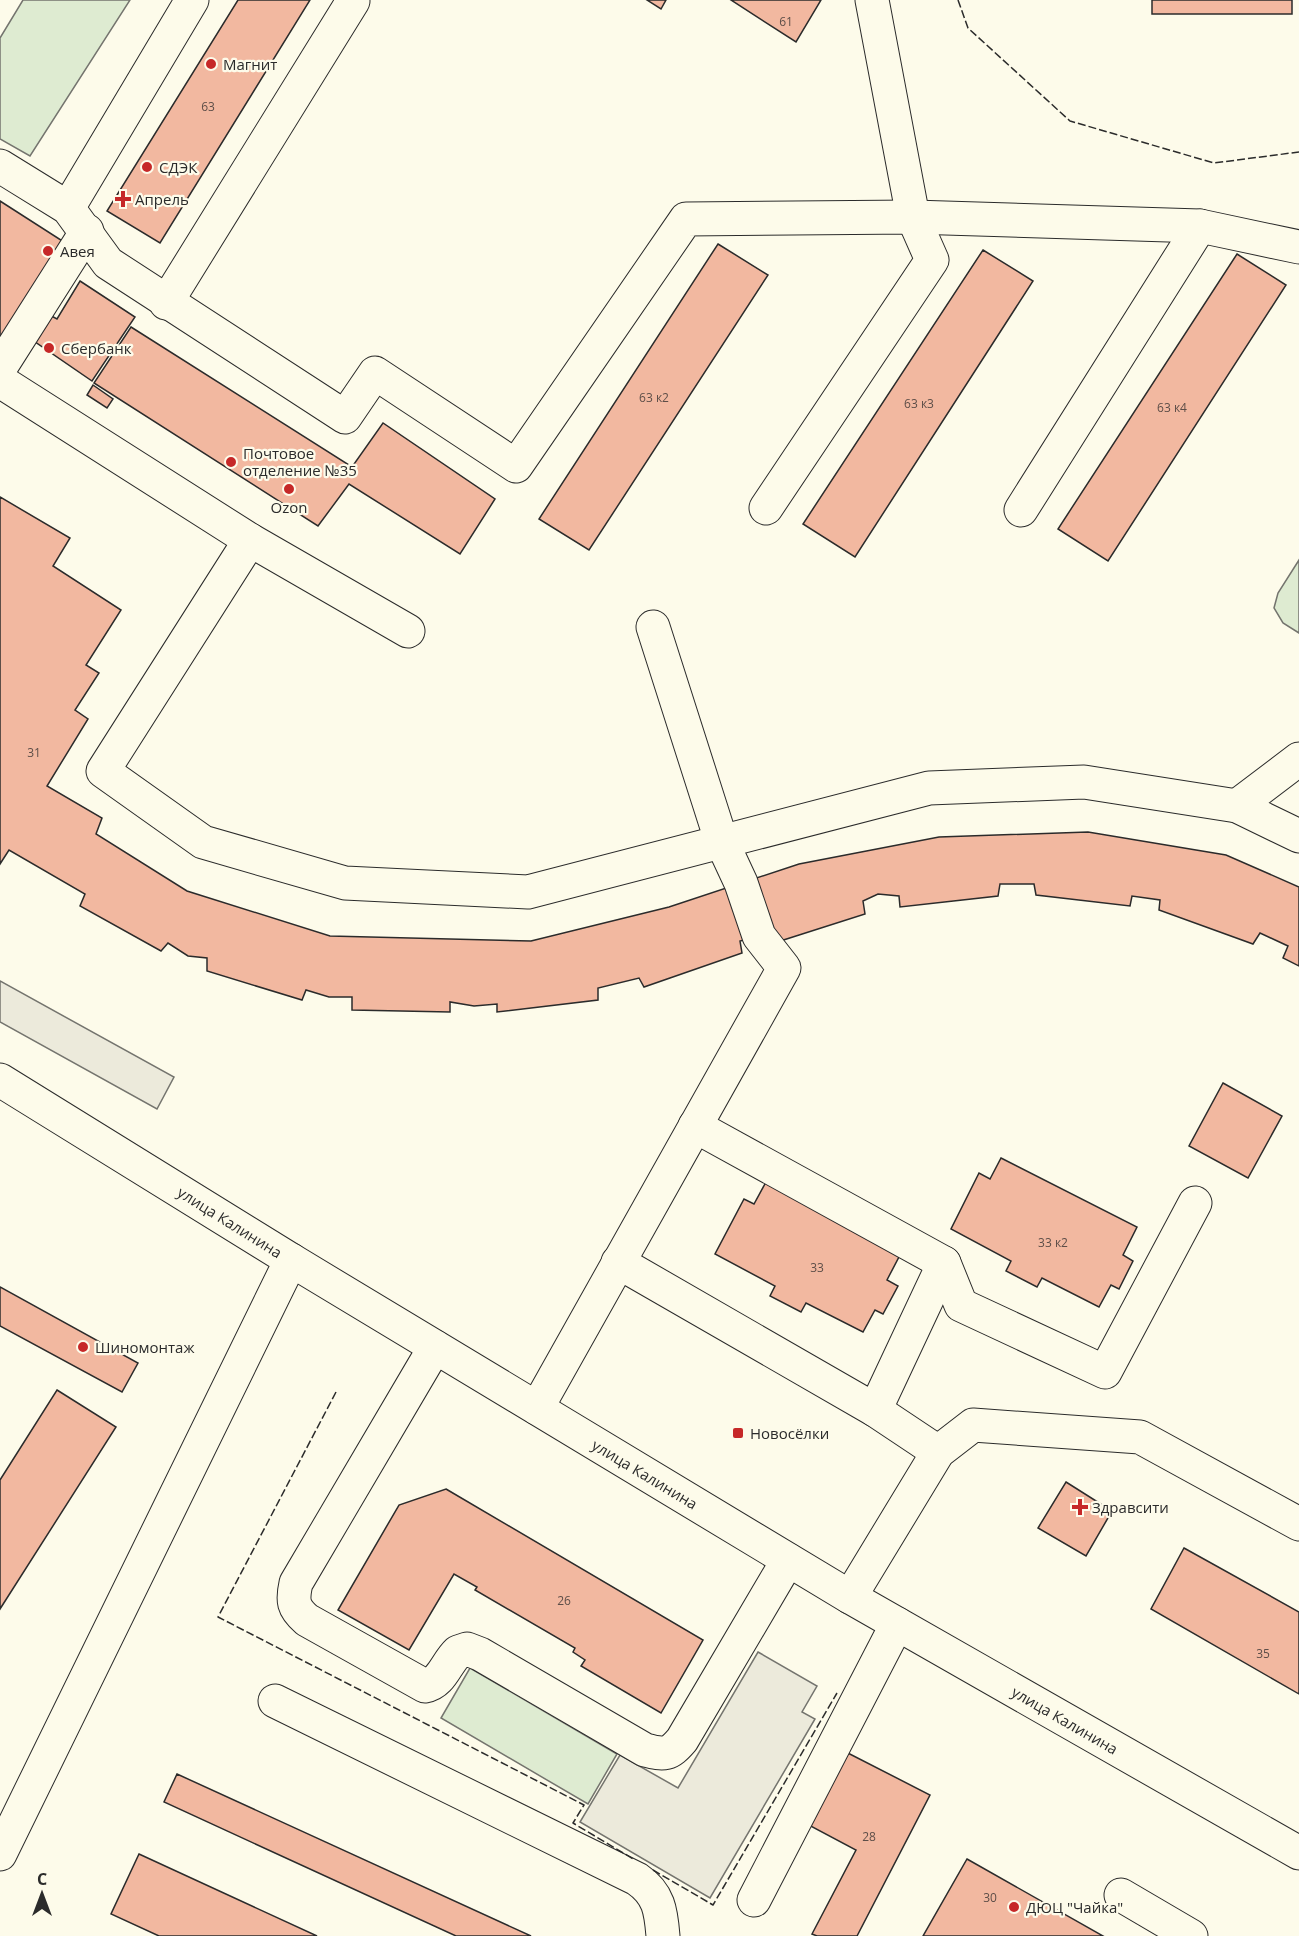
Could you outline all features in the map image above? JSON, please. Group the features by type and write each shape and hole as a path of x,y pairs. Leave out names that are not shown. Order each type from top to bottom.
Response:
{"street":[{"path":"0,368 192,0"},
{"path":"766,508 932,260 913,217 872,0"},
{"path":"166,303 353,1"},
{"path":"0,166 77,220 108,263 166,303 345,417 375,373 516,466 686,219 913,217 1200,226 1299,246"},
{"path":"1020,510 1200,226"},
{"path":"0,381 250,540 408,631"},
{"path":"250,540 103,771 203,842 345,883 528,892 929,788 1084,782 1237,806 1299,836"},
{"path":"537,1408 784,968 759,936 741,883 722,840 653,627"},
{"path":"1237,806 1299,759"},
{"name":"улица Калинина","path":"0,1080 291,1260 850,1597 1299,1853"},
{"path":"695,1126 944,1263 961,1305 1106,1372 1195,1203"},
{"path":"0,1854 291,1260"},
{"path":"618,1262 875,1410 938,1452"},
{"path":"875,1410 944,1263"},
{"path":"435,1347 296,1583 293,1598 295,1609 307,1620 424,1686 432,1685 440,1678 458,1652 467,1649 480,1654 645,1750 660,1754 671,1752 682,1740 788,1560"},
{"path":"850,1597 938,1452 973,1425 1140,1437 1299,1524"},
{"path":"754,1900 897,1624"},
{"path":"275,1701 637,1879 650,1888 658,1901 663,1936"},
{"path":"1121,1895 1191,1936"}],"green space":[{"path":"23,0 130,0 30,156 0,139 0,38"},
{"path":"1299,560 1299,633 1283,623 1274,608 1278,593"},
{"path":"470,1668 617,1754 588,1804 441,1718"}],"shaded area":[{"path":"0,981 174,1077 157,1109 0,1022"},
{"path":"758,1652 817,1686 802,1712 815,1719 710,1898 580,1822 620,1755 678,1788"}],"building":[{"path":"238,0 310,0 160,243 107,211"},
{"path":"647,0 666,0 661,9"},
{"path":"731,0 821,0 796,42"},
{"path":"1152,0 1292,0 1292,14 1152,14"},
{"path":"0,201 64,242 0,342"},
{"path":"718,244 768,275 589,550 539,519"},
{"path":"983,250 1033,281 855,557 803,524"},
{"path":"1237,254 1286,285 1108,561 1058,529"},
{"path":"80,281 135,317 92,381 28,337 44,312 57,319"},
{"path":"131,327 352,467 383,423 495,499 460,554 349,484 318,526 94,383"},
{"path":"93,385 113,399 107,408 87,395"},
{"path":"0,497 70,538 53,566 121,610 86,665 99,673 75,710 88,719 47,786 102,818 96,834 187,891 330,936 531,941 669,907 799,864 939,837 1088,832 1226,855 1299,887 1299,966 1283,958 1288,946 1260,933 1253,944 1159,910 1160,900 1132,896 1130,906 1036,895 1034,884 1000,884 998,896 900,907 899,896 878,894 863,901 865,914 774,943 771,933 740,941 742,953 644,987 639,978 598,988 598,1000 497,1012 497,1004 474,1006 450,1002 450,1012 352,1010 352,997 329,997 306,990 302,1000 207,971 207,958 188,956 168,943 161,951 80,906 85,894 9,850 0,864"},
{"path":"1223,1083 1282,1116 1248,1178 1189,1146"},
{"path":"1001,1158 1137,1227 1123,1255 1133,1261 1119,1289 1111,1285 1099,1307 1042,1278 1037,1287 1006,1271 1011,1261 951,1229 979,1173 990,1179"},
{"path":"766,1182 901,1253 887,1280 898,1286 883,1314 875,1310 863,1332 806,1303 801,1312 770,1296 775,1286 715,1254 744,1199 754,1204"},
{"path":"0,1287 138,1363 122,1392 0,1326"},
{"path":"57,1390 116,1427 0,1609 0,1480"},
{"path":"1066,1482 1112,1511 1086,1556 1038,1528"},
{"path":"446,1489 703,1640 661,1713 581,1666 585,1660 573,1652 575,1648 475,1590 477,1587 454,1574 409,1650 338,1610 399,1505"},
{"path":"1184,1548 1299,1612 1299,1694 1151,1609"},
{"path":"840,1749 930,1795 857,1936 817,1936 812,1934 856,1850 803,1822"},
{"path":"177,1774 531,1936 456,1936 164,1802"},
{"path":"139,1854 317,1936 159,1936 111,1914"},
{"path":"967,1859 1103,1936 923,1936"}],"fence":[{"path":"958,0 968,28 1070,121 1214,163 1299,152"},
{"path":"336,1392 218,1617 584,1805 573,1823 635,1860"},
{"path":"653,1870 713,1905 837,1693"}],"place":[{"name":"Магнит","path":"211,64"},
{"name":"СДЭК","path":"147,167"},
{"name":"Апрель","path":"123,199"},
{"name":"Авея","path":"48,251"},
{"name":"Сбербанк","path":"49,348"},
{"name":"Почтовое отделение №35","path":"231,462"},
{"name":"Ozon","path":"289,489"},
{"name":"Шиномонтаж","path":"83,1347"},
{"name":"Новосёлки","path":"738,1433"},
{"name":"Здравсити","path":"1080,1507"},
{"name":"ДЮЦ \"Чайка\"","path":"1014,1907"}]}
